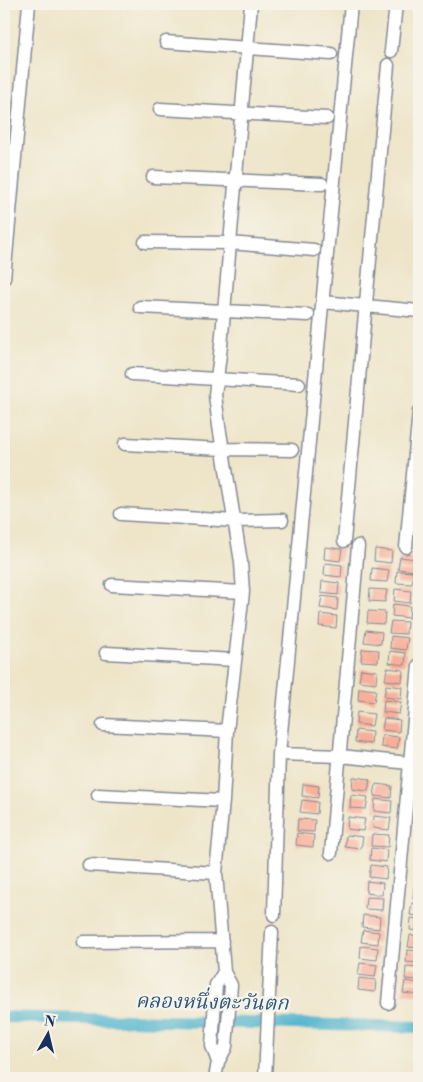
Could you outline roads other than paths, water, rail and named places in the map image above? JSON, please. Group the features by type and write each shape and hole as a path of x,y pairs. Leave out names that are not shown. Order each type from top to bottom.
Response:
{"street":[{"path":"4,278 29,4"},
{"path":"215,1078 218,1062 226,1047 231,985 224,972 216,873 227,731 243,592 242,562 222,449 215,395 251,4"},
{"path":"274,915 279,754 351,4"},
{"path":"391,51 396,4"},
{"path":"166,42 331,54"},
{"path":"344,540 388,65"},
{"path":"160,109 327,118"},
{"path":"153,176 322,184"},
{"path":"145,242 230,243 314,250"},
{"path":"323,302 419,311"},
{"path":"140,308 308,315"},
{"path":"132,374 299,384"},
{"path":"406,547 419,412"},
{"path":"125,444 222,449 292,450"},
{"path":"121,514 235,521 282,520"},
{"path":"331,853 358,546"},
{"path":"112,585 243,592"},
{"path":"106,653 235,660"},
{"path":"388,1002 414,764 419,664"},
{"path":"103,725 227,731"},
{"path":"279,754 340,756 414,764"},
{"path":"98,795 223,801"},
{"path":"89,865 216,873"},
{"path":"265,1078 272,932"},
{"path":"83,942 222,941"},
{"path":"218,1062 212,1046 216,985 224,972"}],"waterway":[{"name":"คลองหนึ่งตะวันตก","path":"4,1017 419,1027"}]}
